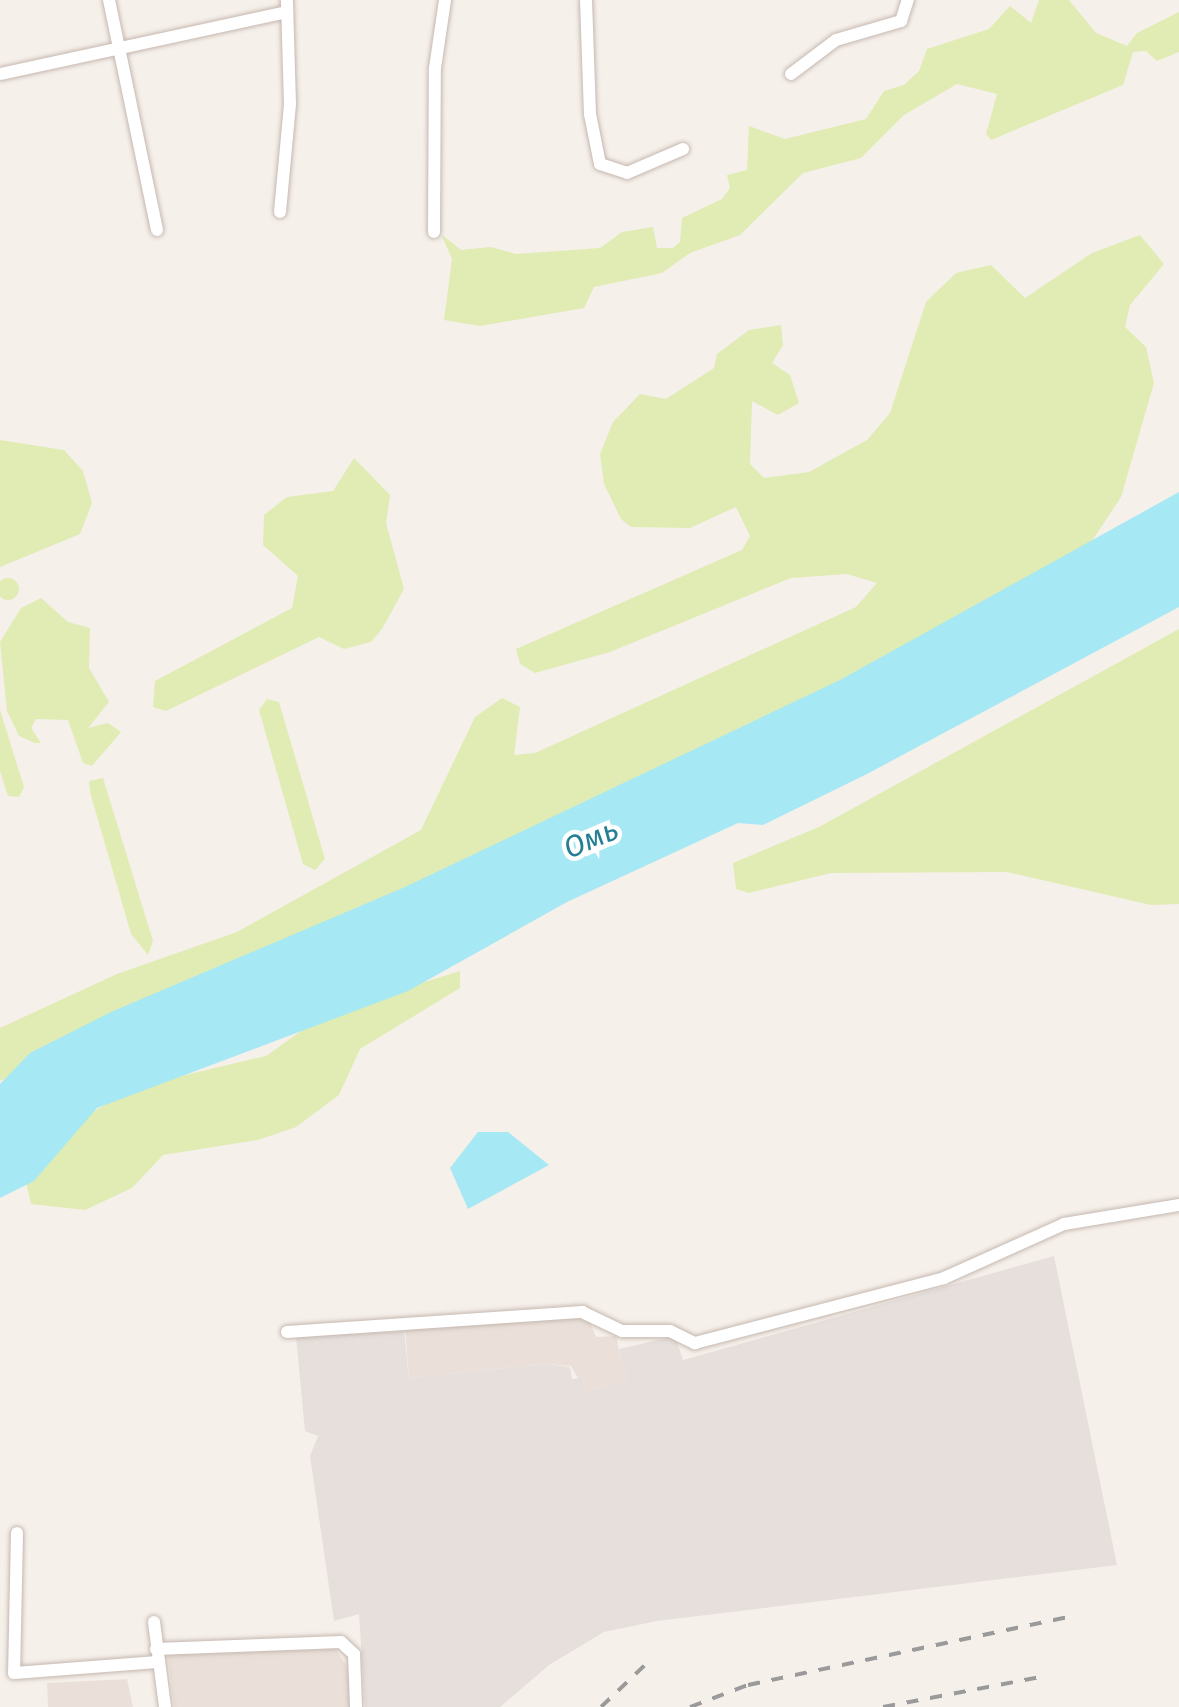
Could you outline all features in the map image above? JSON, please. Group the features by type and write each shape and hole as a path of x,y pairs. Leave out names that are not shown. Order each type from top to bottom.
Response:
{"street":[{"path":"109,0 157,230"},
{"path":"434,232 435,68 445,0"},
{"path":"586,0 590,114 600,164 626,173 683,149"},
{"path":"791,74 836,40 901,20 908,0"},
{"path":"0,74 286,6 290,104 280,212"},
{"path":"288,1332 582,1312 622,1331 670,1331 695,1343 944,1278 1064,1224 1179,1205"},
{"path":"17,1533 14,1674 157,1656 340,1642 354,1654 356,1707"},
{"path":"154,1622 165,1707"}],"shaded area":[{"path":"1054,1256 1117,1565 657,1621 604,1632 549,1665 500,1707 365,1707 359,1614 334,1621 310,1456 318,1436 305,1431 296,1337 404,1331 409,1378 544,1364 570,1367 572,1379 582,1378 585,1391 626,1381 619,1349 675,1336 683,1360"},
{"path":"587,1315 596,1337 616,1336 626,1381 585,1391 571,1366 543,1364 409,1378 405,1330 411,1325"},
{"path":"333,1646 349,1669 350,1707 174,1707 168,1655"},
{"path":"127,1679 133,1707 48,1707 47,1683"}],"green space":[{"path":"1039,0 1069,0 1096,33 1127,46 1137,33 1179,12 1179,52 1157,61 1146,51 1133,52 1123,85 991,140 986,134 997,94 957,84 904,115 861,158 803,173 740,235 690,253 662,273 594,287 584,308 480,326 444,320 452,259 441,234 461,250 491,247 516,254 600,248 622,232 653,227 657,248 673,248 680,242 682,218 722,199 730,188 727,175 747,170 749,126 785,139 866,119 884,91 904,85 919,71 927,49 989,29 1010,6 1031,23"},
{"path":"1140,235 1164,264 1130,305 1125,327 1146,347 1154,383 1121,497 1076,565 1020,602 0,1081 0,1028 117,974 237,932 421,830 475,717 502,698 520,707 514,755 535,753 856,607 877,583 847,574 791,578 610,652 535,673 520,664 516,649 742,550 750,536 736,507 690,528 631,527 621,519 604,484 600,454 613,422 640,394 666,399 714,368 717,354 749,330 781,325 783,345 772,363 790,375 799,403 778,415 752,401 750,464 764,478 809,472 867,440 890,413 926,302 956,273 991,265 1025,298 1092,253"},
{"path":"0,440 64,450 83,471 92,503 80,534 0,567"},
{"path":"354,458 390,495 386,523 404,589 382,629 371,642 344,649 319,637 166,711 153,707 155,681 292,608 298,576 263,545 264,515 287,497 333,491"},
{"path":"8,578 16,581 16,597 8,600 0,597 -3,589 0,581"},
{"path":"41,598 68,622 90,628 89,668 109,702 88,728 108,723 121,732 92,766 83,763 68,720 36,719 31,728 41,743 35,743 19,736 7,711 0,642 21,608"},
{"path":"1179,629 1179,904 1151,905 1007,872 831,873 749,893 736,889 733,863 819,827"},
{"path":"267,699 279,702 325,859 315,870 303,864 259,710"},
{"path":"0,710 24,787 19,797 8,796 0,771"},
{"path":"103,778 153,941 148,955 131,934 90,792 89,781"},
{"path":"460,971 460,988 360,1049 339,1095 296,1127 258,1140 163,1155 132,1188 85,1210 31,1204 25,1178 67,1127 135,1087 266,1056 328,1012"}],"water":[{"name":"Омь","path":"1179,492 1179,607 867,774 763,825 738,823 567,902 408,991 97,1108 34,1181 0,1198 0,1084 30,1053 111,1012 405,887 840,680"},
{"path":"478,1132 508,1132 549,1165 468,1209 450,1168"}],"railway":[{"path":"690,1707 748,1685 1073,1616"},
{"path":"601,1707 645,1665"},
{"path":"883,1707 1046,1676"}]}
